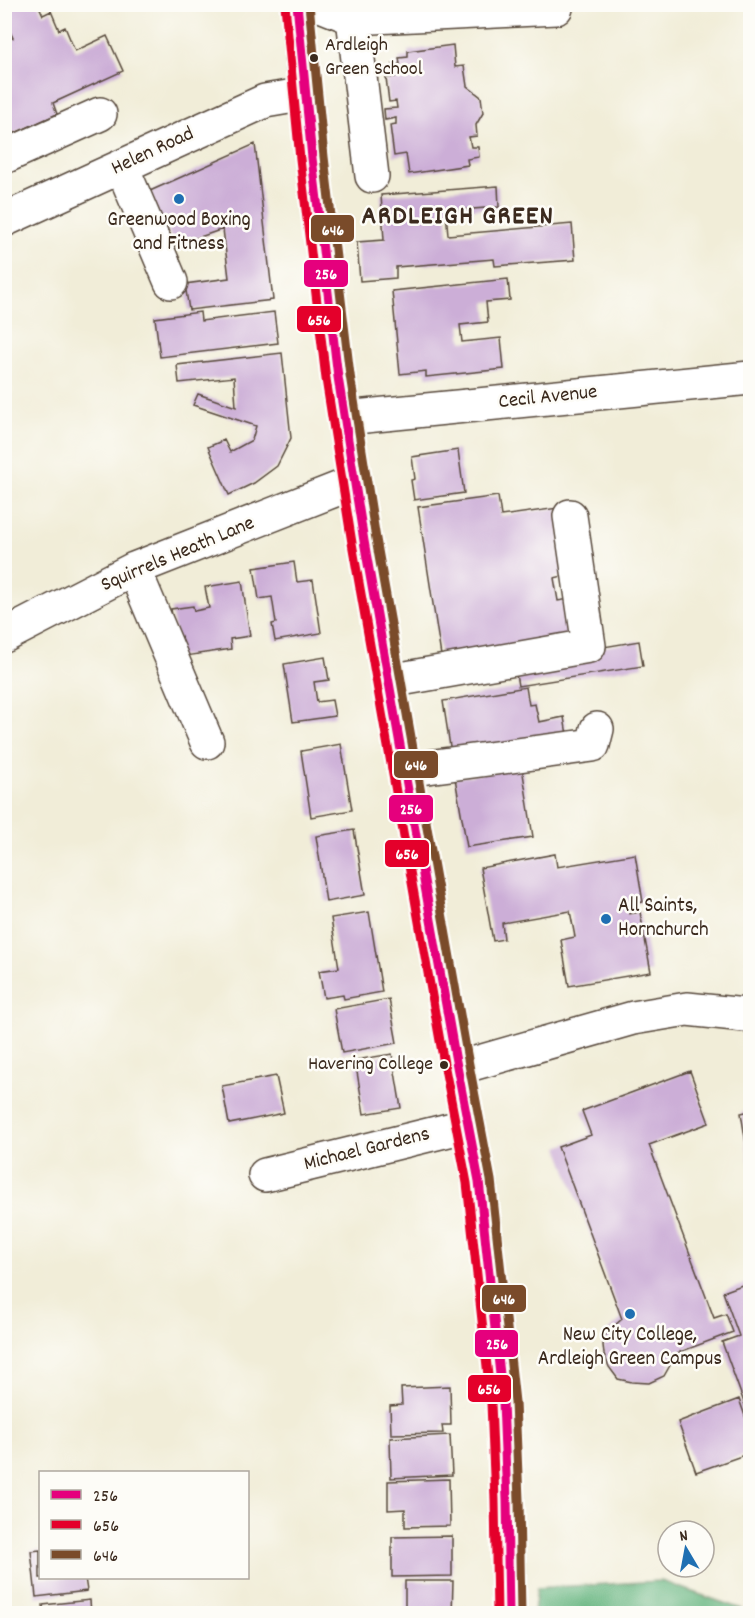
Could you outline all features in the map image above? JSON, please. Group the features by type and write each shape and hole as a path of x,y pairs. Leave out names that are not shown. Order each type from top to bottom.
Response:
{"street":[{"path":"297,4 338,377 389,681 479,1181 503,1402 509,1614"},
{"path":"318,4 353,18 556,8"},
{"path":"353,18 372,176"},
{"name":"Helen Road","path":"4,220 265,101 306,94"},
{"path":"4,157 100,114"},
{"path":"122,166 171,282"},
{"name":"Cecil Avenue","path":"345,418 750,378"},
{"name":"Squirrels Heath Lane","path":"4,636 134,569 355,482"},
{"path":"389,681 589,646 570,516"},
{"path":"134,569 207,742"},
{"path":"405,770 593,745 597,729"},
{"path":"458,1068 633,1017 687,1009 750,1014"},
{"name":"Michael Gardens","path":"265,1175 469,1125"}],"green space":[{"path":"661,1581 741,1609 744,1613 534,1613 537,1588"}],"building":[{"path":"4,4 38,4 43,15 51,11 59,30 65,27 75,51 107,36 123,71 53,103 57,114 4,138 4,42 13,38 4,19"},
{"path":"453,45 455,67 464,66 467,86 481,97 483,113 476,125 477,136 469,137 471,147 478,147 479,157 467,159 468,165 409,174 406,154 394,156 390,125 396,124 396,118 385,120 384,109 397,108 396,101 389,102 386,78 395,77 393,64 400,64 399,58 408,57 408,51"},
{"path":"255,144 273,300 189,310 185,284 229,278 223,229 174,246 165,222 153,227 141,195"},
{"path":"498,186 499,207 446,211 448,235 572,224 575,260 495,266 494,259 396,267 396,278 360,281 357,242 384,240 381,195"},
{"path":"508,279 510,300 486,302 488,322 460,325 462,342 501,338 504,369 426,377 426,371 400,374 392,291"},
{"path":"200,312 201,321 274,312 278,343 160,357 155,318"},
{"path":"282,353 291,438 277,466 254,483 229,495 208,447 224,440 230,452 252,440 256,426 193,405 198,394 236,407 234,377 179,383 177,365"},
{"path":"458,450 464,493 414,500 411,480 415,479 412,457"},
{"path":"498,496 501,516 558,508 563,576 554,578 558,601 575,598 581,633 442,662 418,507"},
{"path":"294,562 297,582 313,580 321,633 275,641 272,624 276,623 272,597 259,599 254,568"},
{"path":"242,581 250,636 230,639 231,649 179,657 171,609 193,606 194,611 209,608 205,587"},
{"path":"639,641 643,666 518,686 514,662"},
{"path":"325,657 329,680 314,682 317,702 332,700 335,716 293,722 284,664"},
{"path":"526,687 529,705 535,704 539,722 564,717 567,735 452,759 443,701"},
{"path":"341,744 352,810 311,817 301,751"},
{"path":"522,767 533,837 467,847 455,778"},
{"path":"354,830 365,895 326,902 316,836"},
{"name":"All Saints, Hornchurch","path":"555,854 557,867 635,854 643,902 627,904 629,914 640,912 651,972 569,986 561,940 575,937 570,911 502,923 504,939 493,941 480,868"},
{"path":"369,912 382,992 344,999 343,995 324,998 319,971 339,968 331,918"},
{"path":"389,999 397,1043 342,1053 334,1009"},
{"path":"392,1054 401,1108 364,1114 355,1060"},
{"path":"690,1071 709,1123 649,1145 714,1318 726,1314 733,1332 677,1353 664,1376 649,1383 632,1382 618,1379 609,1367 604,1354 603,1345 606,1333 622,1319 558,1147 591,1135 582,1111"},
{"path":"276,1076 284,1113 229,1124 222,1086"},
{"path":"750,1111 750,1161 749,1162 741,1113"},
{"path":"750,1282 750,1419 722,1342 739,1336 723,1292"},
{"path":"450,1386 451,1425 442,1425 443,1433 391,1434 390,1406 402,1405 401,1388"},
{"path":"739,1399 750,1430 750,1453 696,1472 678,1422"},
{"path":"450,1435 452,1475 391,1478 390,1438"},
{"path":"449,1479 450,1526 405,1527 405,1509 388,1510 388,1481"},
{"path":"452,1536 452,1576 392,1577 392,1537"},
{"path":"39,1550 39,1579 85,1579 87,1591 36,1597 31,1551"},
{"path":"405,1581 453,1581 452,1614 405,1614"},
{"path":"90,1600 91,1614 44,1614 43,1605"}],"transit line":[{"name":"256","path":"297,4 312,158 338,377 364,541 479,1181 503,1402 509,1614"},
{"name":"646","path":"309,4 324,157 350,375 376,539 491,1180 515,1402 521,1614"},
{"name":"656","path":"285,5 300,159 326,379 352,543 467,1183 491,1403 497,1614"}],"place":[{"name":"Ardleigh Green School","path":"314,58"},
{"name":"Greenwood Boxing and Fitness","path":"179,199"},
{"name":"All Saints, Hornchurch","path":"606,919"},
{"name":"Havering College","path":"444,1065"},
{"name":"New City College, Ardleigh Green Campus","path":"630,1314"}],"district":[{"name":"ARDLEIGH GREEN","path":"458,217"}]}
